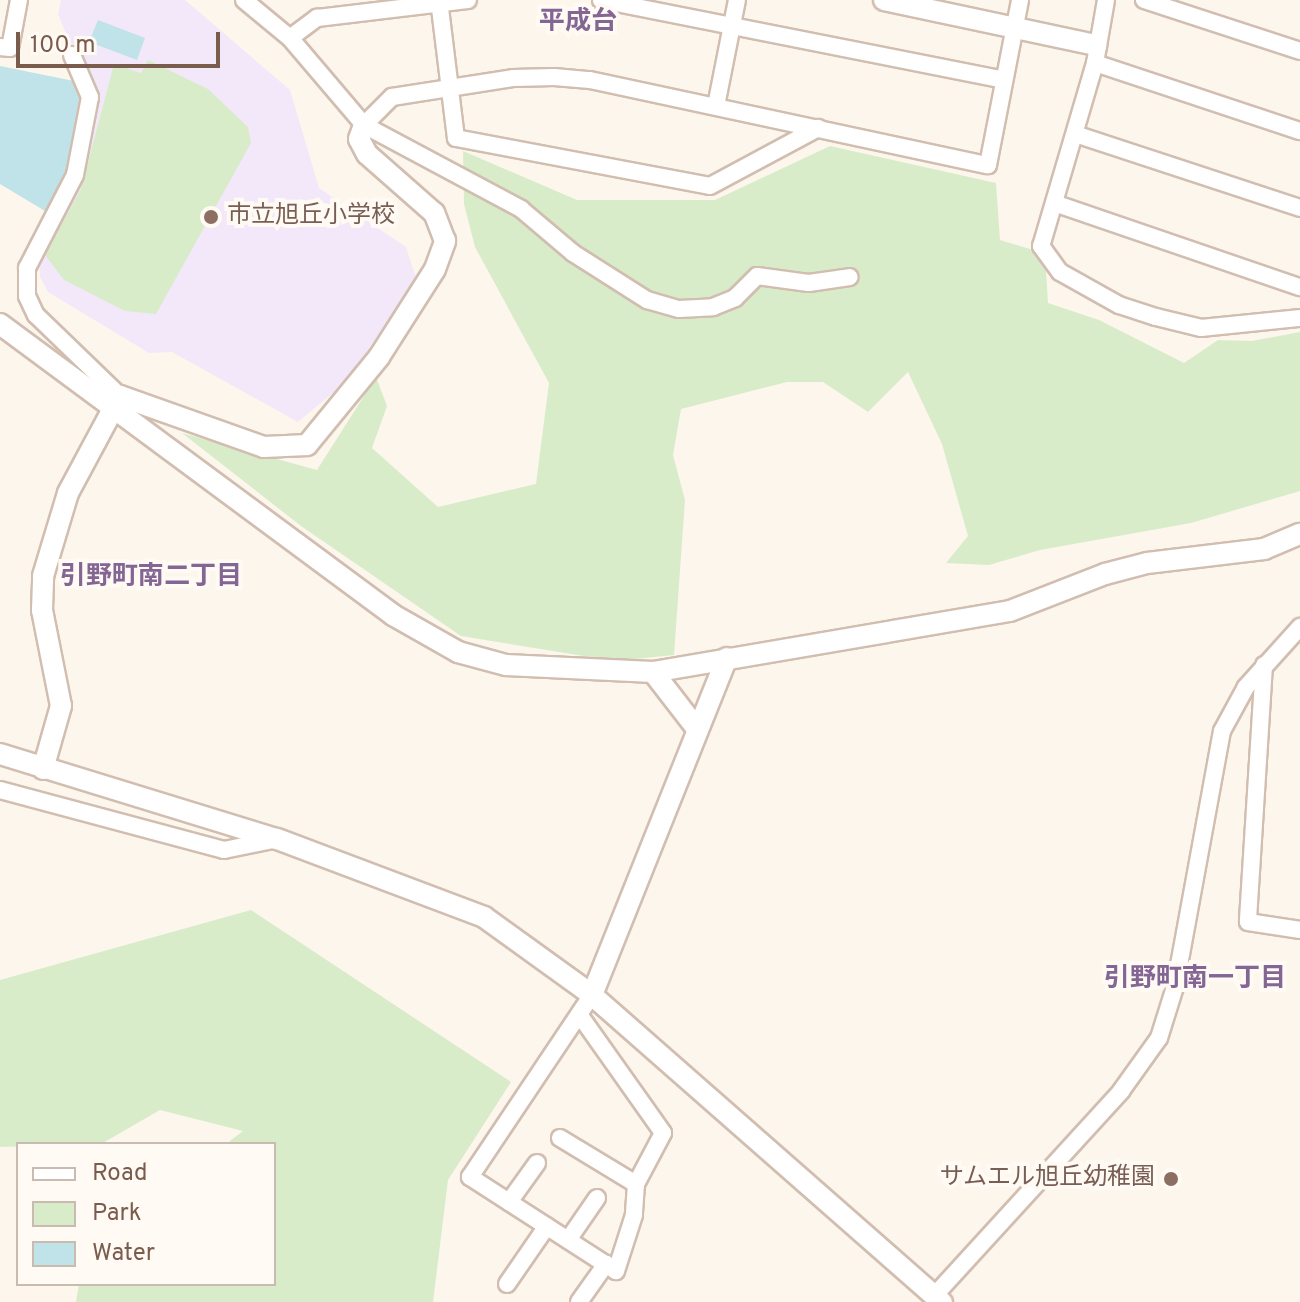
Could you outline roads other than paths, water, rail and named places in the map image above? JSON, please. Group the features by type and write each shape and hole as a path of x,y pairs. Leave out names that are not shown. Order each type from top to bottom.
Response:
{"street":[{"path":"0,47 10,48 19,0"},
{"path":"244,0 290,38 364,125 521,209 573,253 647,300 679,309 713,307 735,298 757,276 809,283 850,277"},
{"path":"290,38 317,18 468,0"},
{"path":"601,0 733,22 1004,80"},
{"path":"716,106 737,0"},
{"path":"884,0 1016,28 1095,54 1300,131"},
{"path":"72,55 90,97 75,175 27,268 27,296 36,315 117,401 264,447 297,448 320,433 379,357 435,269 445,241 434,213 367,154 359,139 364,125 392,97 554,77 716,106 988,165 1020,0"},
{"path":"1106,0 1075,134 1041,246 1060,272 1119,305 1201,328 1300,318"},
{"path":"1144,0 1300,51"},
{"path":"439,2 456,138 710,186 818,128"},
{"path":"1075,134 1300,208"},
{"path":"1054,203 1300,287"},
{"path":"0,324 117,401 428,638 506,665 653,672 1010,611 1105,574 1147,563 1264,549 1300,534"},
{"path":"43,769 61,706 42,610 43,576 68,493 117,401"},
{"path":"0,754 277,839 484,917 592,995 939,1298 1121,1091 1159,1038 1175,987 1219,740 1246,687 1300,627"},
{"path":"581,1017 663,1133 636,1184 634,1215 619,1268 606,1264 470,1177 581,1017 592,995 727,658"},
{"path":"1264,664 1248,922 1300,930"},
{"path":"653,672 697,729"},
{"path":"0,790 224,850 277,839"},
{"path":"560,1138 636,1184"},
{"path":"509,1202 537,1163"},
{"path":"568,1240 597,1198"},
{"path":"507,1284 547,1226"},
{"path":"579,1302 606,1264"}],"water":[{"path":"98,20 145,38 137,60 89,42"},
{"path":"0,66 74,81 82,98 68,169 45,211 0,184"}],"place":[{"name":"市立旭丘小学校","path":"211,217"},
{"name":"サムエル旭丘幼稚園","path":"1171,1179"}],"district":[{"name":"平成台","path":"578,23"},
{"name":"引野町南二丁目","path":"151,578"},
{"name":"引野町南一丁目","path":"1195,980"}]}
